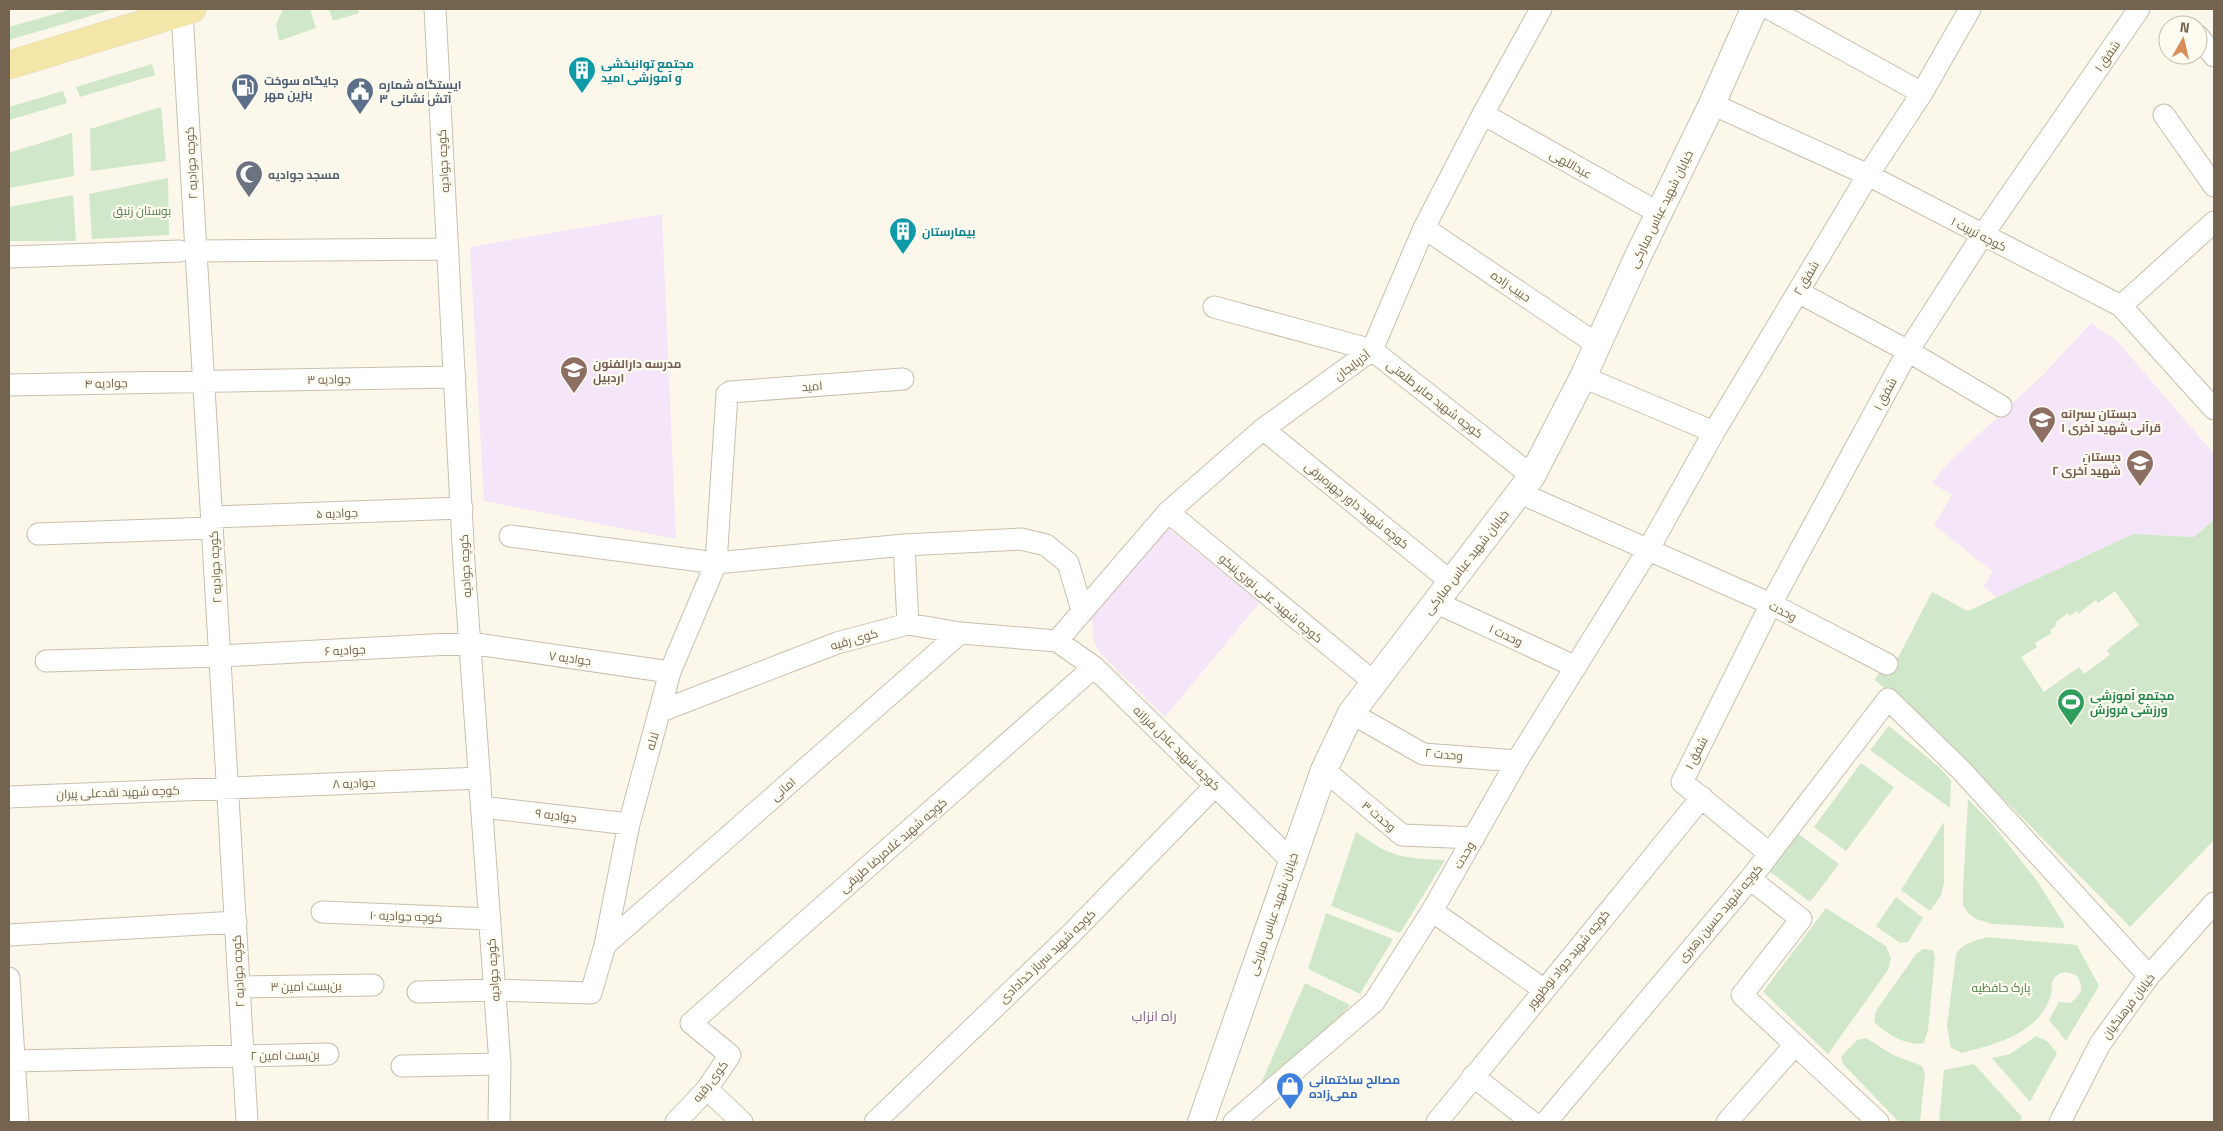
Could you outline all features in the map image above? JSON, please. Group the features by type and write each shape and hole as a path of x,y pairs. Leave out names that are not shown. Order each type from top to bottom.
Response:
{"main road":[{"path":"9,65 187,10"}],"street":[{"name":"کوچه جوادیه","path":"435,9 470,643 500,1064 499,1122"},
{"name":"آذربایجان","path":"1057,641 1168,512 1263,429 1372,350 1424,228 1483,114 1541,9"},
{"name":"خیابان شهید عباس مبارکی","path":"1201,1122 1324,770 1351,713 1526,484 1583,378 1659,213 1712,104 1754,9"},
{"path":"1770,9 1922,93"},
{"name":"شفق ۲","path":"1648,550 1714,432 1868,175 1922,93 1970,9"},
{"name":"شفق ۱","path":"1702,797 1682,782 1771,604 1908,351 1982,236 2139,9"},
{"name":"کوچه جوادیه ۲","path":"187,10 188,251 204,382 247,1122"},
{"name":"کوچه تربیت ۱","path":"1712,104 1868,175 1982,236 2121,306 2214,409"},
{"name":"عبداللهی","path":"1483,114 1659,213"},
{"path":"2164,114 2214,186"},
{"path":"2121,306 2214,222"},
{"name":"حبیب زاده","path":"1424,228 1598,345"},
{"path":"9,257 188,251 448,249"},
{"path":"1798,292 1908,351 2001,406"},
{"name":"کوچه شهید صابر طلعتی","path":"1214,307 1372,350 1526,484"},
{"name":"جوادیه ۳","path":"204,382 455,377"},
{"path":"1583,378 1714,432"},
{"name":"امید","path":"726,398 730,392 902,379"},
{"name":"جوادیه ۴","path":"9,385 204,382"},
{"name":"لاله","path":"495,990 591,993 605,945 629,824 670,672 716,563 726,398"},
{"name":"کوچه شهید داور چهره‌برقی","path":"1263,429 1450,581"},
{"name":"وحدت","path":"1526,484 1648,550 1771,604 1887,664"},
{"name":"جوادیه ۵","path":"38,534 462,508"},
{"name":"کوچه شهید علی نوری‌نیکو","path":"1168,512 1375,683"},
{"path":"510,536 716,563 904,545 1021,539 1046,545 1068,563 1082,610"},
{"path":"904,545 908,624"},
{"name":"وحدت","path":"1234,1122 1374,1002 1432,911 1517,761 1648,550"},
{"name":"وحدت ۱","path":"1435,602 1576,667"},
{"name":"کوی رقیه","path":"661,711 837,643 908,624 960,633 1057,641"},
{"name":"امانی","path":"605,945 960,633"},
{"name":"کوچه شهید عادل فرزانه","path":"1057,641 1094,667 1292,862"},
{"name":"جوادیه ۶","path":"46,661 220,656 470,643"},
{"name":"جوادیه ۷","path":"470,643 670,672"},
{"name":"کوچه شهید غلامرضا طریقی","path":"691,1023 1094,667"},
{"name":"کوچه شهید حسین رهبری","path":"1546,1122 1750,879 1888,700 1962,771 2149,976"},
{"name":"وحدت ۲","path":"1351,713 1423,754 1517,761"},
{"name":"وحدت ۳","path":"1324,770 1402,835 1474,838"},
{"name":"جوادیه ۸","path":"228,788 480,778"},
{"name":"کوچه شهید سرباز خدادادی","path":"875,1122 1071,934 1215,786"},
{"name":"کوچه شهید نقدعلی پیران","path":"9,797 228,788"},
{"path":"1702,797 1770,853"},
{"name":"کوچه شهید جواد نوظهور","path":"1437,1122 1543,989 1702,797"},
{"name":"جوادیه ۹","path":"482,807 629,824"},
{"path":"1750,879 1801,919 1742,995 1794,1046 1878,1122"},
{"name":"خیابان فرهنگیان","path":"2060,1122 2100,1044 2149,976 2214,903"},
{"path":"1432,911 1543,989"},
{"name":"کوچه جوادیه ۱۰","path":"322,912 490,919"},
{"path":"9,935 236,922"},
{"path":"9,978 14,1060 15,1120"},
{"name":"بن‌بست امین ۳","path":"239,987 373,985"},
{"path":"418,992 495,990"},
{"name":"کوی رقیه","path":"676,1122 707,1089 730,1055 691,1023"},
{"path":"1727,1122 1794,1046"},
{"name":"بن‌بست امین ۲","path":"14,1060 328,1054"},
{"path":"402,1066 500,1064"},
{"path":"1473,1076 1532,1122"},
{"path":"707,1089 742,1122"}],"shaded area":[{"name":"مدرسه دارالفنون اردبیل","path":"662,214 676,539 484,501 470,247"},
{"path":"2091,323 2118,342 2214,454 2214,520 2194,537 2133,534 1997,598 1983,586 1993,572 1934,525 1952,495 1932,483 1950,461 2045,373"},
{"path":"1165,526 1260,602 1165,717 1101,654 1094,642 1091,611"}],"green space":[{"path":"72,9 114,9 9,40 9,27"},
{"path":"283,9 310,9 316,28 279,41 276,25"},
{"path":"329,9 358,9 359,13 333,21"},
{"path":"152,64 155,75 80,97 76,87"},
{"path":"63,91 67,103 9,120 9,107"},
{"name":"بوستان زنبق","path":"161,107 166,161 91,171 90,129"},
{"path":"72,133 74,176 9,188 9,153"},
{"name":"بوستان زنبق","path":"168,178 169,235 92,239 89,194"},
{"path":"73,195 76,241 9,241 9,207"},
{"name":"مجتمع آموزشی ورزشی فروزش","path":"2214,520 2214,840 2130,927 1966,761 1875,680 1880,670 1890,673 1932,592 1968,611 2133,534 2194,537","holes":["2115,591 2139,625 2107,650 2110,655 2084,674 2079,667 2044,692 2021,657 2037,647 2035,643 2052,633 2050,630 2056,626 2055,623 2068,613 2070,616 2077,611 2078,614 2096,600 2098,603"]},
{"path":"1889,726 1939,767 1951,780 1950,808 1870,750"},
{"path":"1861,763 1894,787 1846,851 1814,827"},
{"path":"1968,799 1993,825 2038,882 2064,924 2064,928 1992,924 1976,919 1968,913 1963,905 1963,889"},
{"path":"1944,822 1944,883 1941,895 1930,911 1901,890"},
{"path":"1356,832 1368,841 1398,855 1445,860 1400,933 1331,906"},
{"path":"1797,833 1839,864 1810,902 1769,871"},
{"path":"1896,897 1923,918 1908,942 1900,943 1876,926"},
{"path":"1826,908 1886,946 1891,958 1888,970 1828,1054 1763,992"},
{"path":"1326,913 1393,939 1360,994 1308,969"},
{"name":"پارک حافظیه","path":"1987,937 2077,945 2099,986 2066,1041 2049,1020 2059,1002 2070,1003 2077,997 2081,991 2081,984 2077,976 2070,973 2061,973 2054,979 2051,995 2044,1010 2036,1021 2025,1029 2014,1036 1988,1046 1962,1053 1951,1048 1947,1026 1956,955 1965,945"},
{"path":"1923,949 1933,950 1935,957 1928,1030 1924,1043 1917,1044 1897,1038 1874,1022 1876,1011 1916,954"},
{"path":"1305,983 1350,1005 1338,1020 1259,1088"},
{"path":"2036,1036 2047,1041 2057,1053 2030,1102 1992,1058 2010,1054"},
{"path":"1866,1038 1893,1055 1922,1066 1925,1074 1920,1122 1899,1122 1843,1064 1841,1057 1857,1040"},
{"path":"1974,1064 2022,1117 2020,1122 1939,1122 1944,1070"}],"place":[{"name":"مجتمع توانبخشی و آموزشی امید","path":"582,94"},
{"name":"جایگاه سوخت بنزین مهر","path":"245,111"},
{"name":"ایستگاه شماره ۳ آتش نشانی","path":"360,115"},
{"name":"مسجد جوادیه","path":"249,198"},
{"name":"بیمارستان","path":"903,255"},
{"name":"مدرسه دارالفنون اردبیل","path":"574,394"},
{"name":"دبستان پسرانه قرآنی شهید آخری ۱","path":"2042,444"},
{"name":"دبستان شهید آخری ۲","path":"2140,487"},
{"name":"مجتمع آموزشی ورزشی فروزش","path":"2071,726"},
{"name":"مصالح ساختمانی ممی‌زاده","path":"1290,1110"}],"district":[{"name":"راه انزاب","path":"1154,1015"}]}
